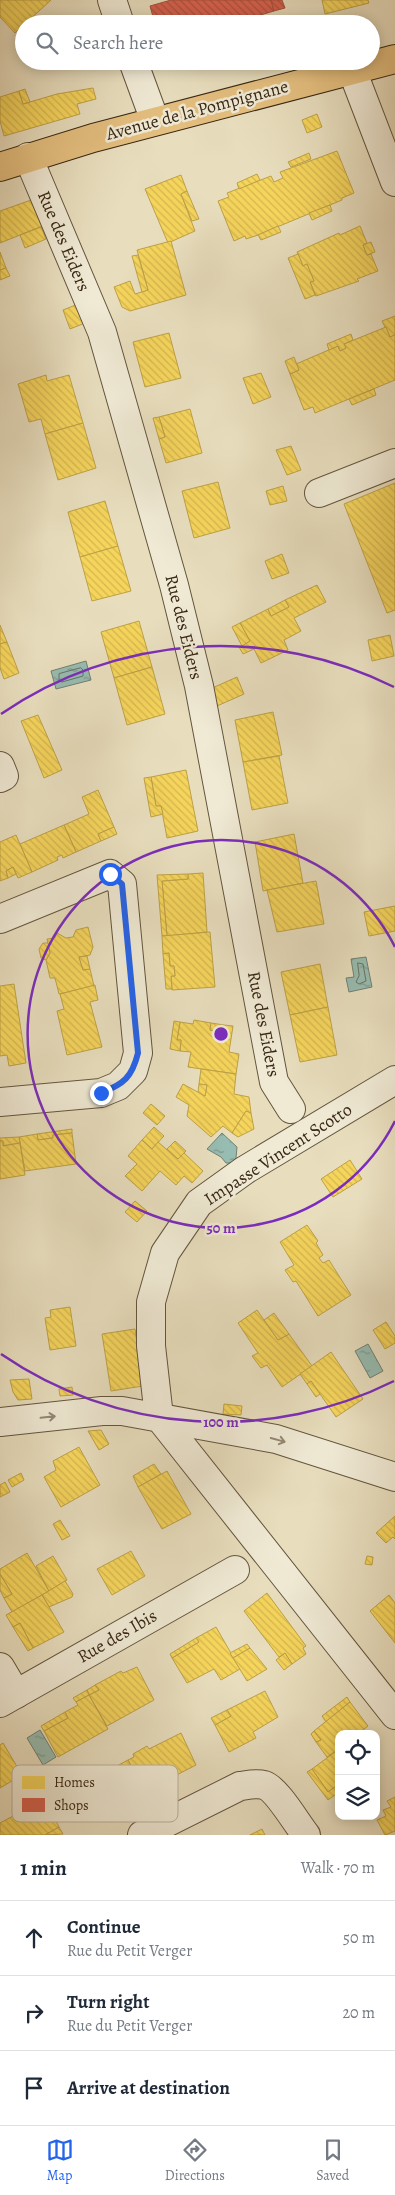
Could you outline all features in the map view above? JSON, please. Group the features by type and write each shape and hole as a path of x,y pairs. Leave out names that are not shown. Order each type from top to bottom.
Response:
{"main road":[{"name":"Avenue de la Pompignane","path":"380,63 395,59"},
{"name":"Avenue de la Pompignane","path":"0,167 28,157 156,121 352,70"}],"street":[{"path":"112,0 117,15"},
{"path":"136,70 156,121"},
{"path":"352,70 395,182"},
{"name":"Rue des Eiders","path":"28,157 102,332 174,585 199,686 274,1082 292,1109"},
{"path":"319,493 395,463"},
{"path":"0,766 4,776 0,778"},
{"path":"0,919 110,874 122,884 138,1053 133,1071 118,1086 101,1093 0,1102"},
{"name":"Impasse Vincent Scotto","path":"159,1417 151,1346 152,1302 166,1252 200,1203 245,1170 395,1080"},
{"path":"0,1422 102,1411 122,1411 276,1439 395,1476"},
{"path":"159,1417 395,1714"},
{"name":"Rue des Ibis","path":"8,1699 235,1570"},
{"path":"0,1667 8,1699"},
{"path":"178,1817 240,1786 253,1784 266,1786 275,1794 306,1835"},
{"path":"142,1835 168,1822"}],"water":[{"path":"86,661 91,680 56,689 51,671"},
{"path":"366,957 372,987 349,992 346,978 354,977 351,959"},
{"path":"222,1133 237,1147 236,1158 231,1163 226,1163 221,1157 207,1149"},
{"path":"368,1344 383,1371 370,1378 355,1351"},
{"path":"40,1730 56,1757 43,1765 27,1738"}],"building: Homes":[{"path":"0,0 51,0 35,15 15,15 15,33 0,17"},
{"path":"322,0 368,0 369,3 325,14"},
{"path":"93,88 96,99 77,104 80,114 4,136 0,121 0,97 19,91 23,104 57,94"},
{"path":"25,89 30,102 23,104 19,91"},
{"path":"317,114 322,127 307,133 302,120"},
{"path":"337,151 354,193 342,198 342,200 258,235 246,239 245,236 234,241 218,201 229,197 227,193 271,176 274,182 283,178 280,172"},
{"path":"309,153 311,159 291,167 288,162"},
{"path":"257,174 260,180 239,189 237,183"},
{"path":"181,175 187,191 181,194 195,231 168,243 145,189"},
{"path":"187,191 199,219 192,221 181,194"},
{"path":"34,199 45,225 0,243 0,211"},
{"path":"330,205 332,211 312,220 309,213"},
{"path":"278,226 281,232 261,240 258,235"},
{"path":"360,226 367,243 363,245 367,255 371,254 378,271 357,279 359,281 316,296 310,282 314,281 307,264 303,266 297,252 339,233 340,235"},
{"path":"41,227 46,239 25,248 20,235"},
{"path":"171,241 186,295 130,311 122,307 114,287 130,281 135,294 148,290 137,250"},
{"path":"371,242 375,252 367,255 363,245"},
{"path":"0,252 6,268 0,270"},
{"path":"298,254 303,266 307,264 314,281 310,282 315,295 305,299 288,258"},
{"path":"138,255 148,290 142,292 132,256"},
{"path":"6,268 10,276 0,280 0,270"},
{"path":"78,304 85,323 70,329 63,310"},
{"path":"395,316 395,335 390,337 382,321"},
{"path":"386,327 390,337 395,335 395,380 315,413 313,407 304,410 290,374 299,370 296,364 338,346 340,351 346,348 344,344"},
{"path":"169,333 181,378 145,387 133,342"},
{"path":"351,334 353,340 344,344 346,348 340,351 338,346 329,350 327,344"},
{"path":"294,357 299,370 290,374 285,361"},
{"path":"261,373 271,397 253,404 243,378"},
{"path":"46,375 47,381 69,375 83,423 45,434 41,419 29,422 18,384"},
{"path":"374,389 376,395 352,405 349,399"},
{"path":"190,409 202,453 166,463 159,439 165,437 159,417"},
{"path":"159,417 165,437 159,439 153,418"},
{"path":"83,423 96,468 58,480 45,434"},
{"path":"291,446 301,470 287,475 276,450"},
{"path":"218,482 230,528 194,538 182,491"},
{"path":"395,483 395,610 387,613 344,504"},
{"path":"283,486 287,501 270,505 266,491"},
{"path":"105,501 118,546 80,557 68,512"},
{"path":"118,546 131,591 92,601 80,557"},
{"path":"282,554 289,573 272,579 265,561"},
{"path":"317,585 326,602 294,618 301,631 284,640 288,650 261,663 254,649 243,654 239,647 250,641 240,623 268,609 271,616 289,607 285,600"},
{"path":"285,600 289,607 271,616 268,609"},
{"path":"139,621 152,667 114,678 101,632"},
{"path":"240,623 250,641 242,646 232,627"},
{"path":"0,625 7,642 0,644"},
{"path":"390,635 394,656 372,661 368,640"},
{"path":"7,642 19,673 4,679 0,668 0,644"},
{"path":"152,667 165,714 127,725 114,678"},
{"path":"237,677 244,694 217,706 210,689"},
{"path":"273,712 282,755 243,762 235,720"},
{"path":"38,715 62,770 44,778 21,721"},
{"path":"279,756 288,803 252,810 243,762"},
{"path":"186,770 198,831 167,838 161,806 156,806 151,777"},
{"path":"151,777 156,806 161,806 163,814 151,817 144,778"},
{"path":"98,790 114,827 98,834 101,841 76,852 64,825 89,814 82,797"},
{"path":"64,825 76,852 63,858 62,855 57,857 58,860 32,872 20,844"},
{"path":"114,827 117,834 101,841 98,834"},
{"path":"294,834 303,883 263,891 255,842"},
{"path":"16,835 32,872 18,878 13,867 6,871 8,878 0,881 0,842"},
{"path":"13,867 16,874 8,878 6,871"},
{"path":"203,873 207,932 167,936 162,881 188,879 188,874"},
{"path":"188,874 188,879 162,881 167,936 162,936 157,875"},
{"path":"316,881 324,924 277,932 267,890"},
{"path":"395,906 395,931 369,936 364,912"},
{"path":"88,927 93,947 90,955 79,957 83,970 90,969 94,986 59,994 55,978 50,978 46,960 50,953 47,939 55,938 57,933 66,938 73,937 76,930"},
{"path":"210,932 215,987 172,990 171,976 175,976 174,966 170,966 169,953 163,954 162,936"},
{"path":"43,943 48,943 50,953 46,960 41,958 39,949"},
{"path":"169,953 170,966 174,966 175,976 171,976 172,989 166,989 163,954"},
{"path":"87,956 90,969 83,970 79,957"},
{"path":"320,964 328,1007 290,1015 281,972"},
{"path":"14,984 26,1063 9,1066 7,1055 0,1056 0,986"},
{"path":"95,985 98,1000 90,1002 102,1047 67,1055 57,1011 64,1009 60,994"},
{"path":"328,1007 337,1055 300,1062 290,1015"},
{"path":"194,1020 211,1023 210,1030 223,1033 224,1025 233,1026 229,1052 239,1054 236,1074 188,1067 191,1052 180,1051 181,1040 177,1040 180,1022 193,1024"},
{"path":"174,1021 180,1022 177,1040 181,1040 180,1051 170,1049"},
{"path":"211,1023 224,1025 223,1033 210,1030"},
{"path":"201,1069 236,1074 234,1094 249,1097 251,1113 246,1111 232,1133 223,1126 211,1137 187,1116 189,1105 176,1097 183,1084 205,1096 207,1085 199,1084"},
{"path":"199,1084 207,1085 205,1096 198,1092"},
{"path":"151,1104 165,1116 157,1125 143,1113"},
{"path":"246,1111 251,1113 254,1129 238,1137 232,1133"},
{"path":"154,1127 164,1136 152,1149 142,1140"},
{"path":"72,1129 72,1133 53,1135 53,1138 38,1140 37,1134"},
{"path":"72,1133 76,1164 25,1171 19,1137 37,1134 38,1140 53,1138 53,1135"},
{"path":"19,1137 20,1143 3,1146 3,1141 0,1141 0,1138"},
{"path":"142,1140 152,1149 158,1142 178,1159 184,1153 203,1171 192,1183 184,1176 176,1185 160,1171 142,1191 125,1176 137,1164 128,1156"},
{"path":"0,1141 3,1141 3,1146 20,1143 25,1175 0,1179"},
{"path":"175,1141 186,1151 178,1159 167,1149"},
{"path":"350,1160 362,1179 333,1197 321,1179"},
{"path":"135,1201 147,1211 137,1222 125,1212"},
{"path":"307,1225 318,1241 316,1243 323,1255 319,1258 323,1263 329,1260 351,1295 318,1316 296,1281 293,1282 285,1270 294,1265 280,1242"},
{"path":"70,1307 76,1346 50,1350 45,1318 51,1317 50,1310"},
{"path":"257,1310 278,1340 289,1334 312,1366 282,1387 267,1365 261,1368 252,1356 258,1353 238,1323"},
{"path":"274,1313 289,1334 278,1340 264,1320"},
{"path":"386,1322 395,1336 395,1343 385,1349 373,1330"},
{"path":"135,1329 143,1386 111,1391 102,1334"},
{"path":"331,1352 363,1399 336,1417 311,1381 307,1384 300,1374"},
{"path":"29,1379 32,1399 18,1400 13,1392 10,1380"},
{"path":"311,1381 320,1394 316,1397 307,1384"},
{"path":"72,1387 73,1395 60,1396 59,1389"},
{"path":"224,1404 242,1406 241,1415 223,1414"},
{"path":"101,1430 109,1444 99,1450 88,1431"},
{"path":"79,1447 100,1485 61,1507 44,1477 56,1470 53,1461"},
{"path":"154,1464 161,1474 138,1487 133,1476"},
{"path":"167,1471 191,1514 162,1529 138,1487"},
{"path":"21,1473 24,1480 12,1487 8,1480"},
{"path":"5,1482 10,1492 0,1497 0,1485"},
{"path":"395,1516 395,1539 393,1537 386,1543 376,1533"},
{"path":"60,1520 70,1536 62,1540 53,1524"},
{"path":"131,1551 145,1576 112,1595 97,1569"},
{"path":"27,1553 49,1591 12,1612 4,1598 12,1594 0,1574 0,1569"},
{"path":"53,1556 67,1580 49,1591 36,1566"},
{"path":"367,1556 373,1557 372,1565 365,1564"},
{"path":"0,1574 12,1594 4,1598 0,1590"},
{"path":"65,1581 73,1594 72,1597 49,1607 42,1595"},
{"path":"267,1593 306,1646 303,1648 306,1654 292,1664 285,1653 279,1657 244,1611"},
{"path":"42,1595 64,1632 33,1648 20,1623 13,1627 6,1615"},
{"path":"389,1595 395,1603 395,1643 370,1611"},
{"path":"20,1623 33,1648 28,1651 13,1627"},
{"path":"216,1627 240,1669 221,1680 214,1669 187,1683 172,1658 199,1642 196,1638"},
{"path":"196,1638 199,1642 172,1658 170,1654"},
{"path":"247,1644 250,1648 233,1658 230,1653"},
{"path":"250,1648 267,1669 247,1681 233,1658"},
{"path":"285,1653 292,1664 284,1670 276,1660"},
{"path":"137,1667 154,1700 107,1726 89,1695 99,1690 95,1685 121,1671 123,1673"},
{"path":"95,1685 99,1690 89,1695 87,1690"},
{"path":"87,1690 89,1695 76,1702 73,1698"},
{"path":"265,1691 278,1717 253,1732 256,1738 229,1752 215,1725 231,1716 227,1710"},
{"path":"89,1695 108,1729 58,1757 44,1731 68,1718 65,1712 78,1705 76,1702"},
{"path":"347,1697 350,1702 326,1722 322,1716"},
{"path":"350,1702 368,1726 363,1730 335,1730 335,1752 327,1757 316,1742 321,1740 314,1731"},
{"path":"227,1710 231,1716 215,1725 211,1718"},
{"path":"65,1712 68,1718 44,1731 41,1726"},
{"path":"314,1731 321,1740 316,1742 311,1734"},
{"path":"181,1733 196,1765 178,1774 178,1765 131,1765 128,1760 134,1757 133,1754 147,1746 149,1749"},
{"path":"3,1743 16,1765 12,1765 12,1781 0,1788 0,1745"},
{"path":"335,1752 335,1787 328,1792 312,1769"},
{"path":"128,1760 131,1765 119,1765"},
{"path":"312,1769 328,1792 335,1787 335,1795 328,1800 307,1772"},
{"path":"395,1797 395,1831 385,1835 377,1820 386,1816 383,1810 391,1807 387,1801"},
{"path":"12,1817 12,1822 56,1822 59,1827 45,1835 0,1835 0,1823"},
{"path":"59,1827 63,1834 45,1835"},
{"path":"262,1829 265,1835 250,1835"}],"building: Shops":[{"path":"171,0 271,0 274,11 260,15 152,15 150,6"},
{"path":"271,0 282,0 285,8 274,11"}],"route":[{"path":"101,1093 118,1086 133,1071 138,1053 122,884 110,874"}]}
